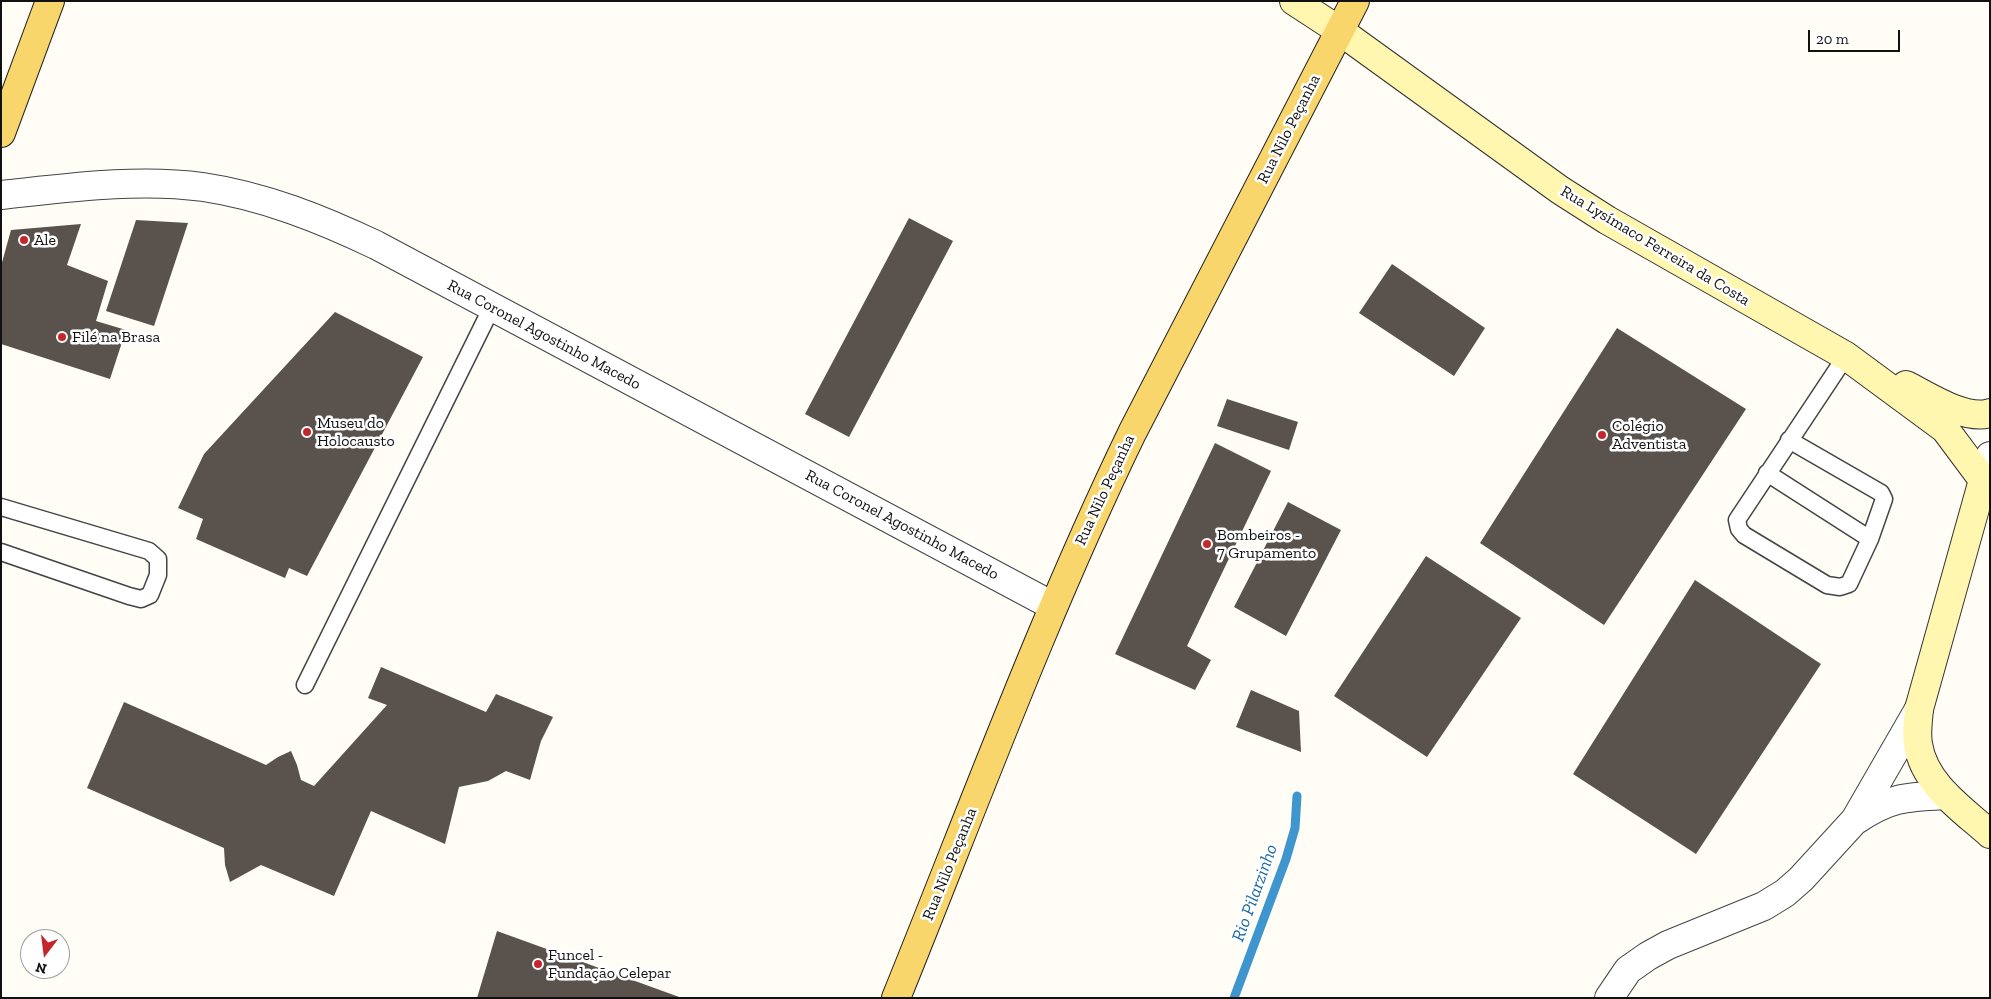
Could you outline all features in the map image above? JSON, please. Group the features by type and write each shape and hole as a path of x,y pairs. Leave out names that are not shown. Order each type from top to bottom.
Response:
{"main road":[{"path":"1,133 50,1"},
{"name":"Rua Lysímaco Ferreira da Costa","path":"1294,1 1340,31 1576,200 1660,252 1846,356 1945,429 1986,468"},
{"name":"Rua Nilo Peçanha","path":"896,998 1053,606 1104,491 1132,432 1355,1"},
{"path":"1846,356 1965,414 1990,414"},
{"path":"1986,468 1919,709 1917,728 1920,753 1931,778 1946,795 1990,834"}],"street":[{"name":"Rua Coronel Agostinho Macedo","path":"1,195 117,184 163,184 203,187 247,196 293,209 333,224 1053,606"},
{"path":"1609,998 1628,970 1648,956 1668,945 1764,906 1785,894 1855,820 1919,709"},
{"path":"1855,820 1876,806 1897,799 1946,795"}],"lane":[{"path":"305,685 492,307"},
{"path":"1789,440 1880,493 1884,499 1870,539 1849,584 1840,587 1827,585 1744,535 1738,529 1738,520 1767,473 1789,440 1846,356"},
{"path":"1767,473 1870,539"},
{"path":"1,507 149,551 158,559 158,574 150,595 141,599 1,552"}],"building":[{"path":"909,218 953,241 849,437 805,414"},
{"path":"136,220 188,223 154,326 106,311"},
{"path":"81,224 67,265 108,281 96,321 126,330 110,379 1,344 1,266 11,230"},
{"path":"1392,264 1485,328 1454,376 1359,313"},
{"path":"335,312 423,357 307,576 289,568 285,578 196,539 203,519 178,508 204,454"},
{"path":"1617,328 1746,409 1604,625 1480,543"},
{"path":"1227,399 1298,422 1289,450 1217,426"},
{"path":"1215,443 1271,471 1187,646 1211,660 1195,690 1115,654"},
{"path":"1288,502 1341,530 1286,636 1234,607"},
{"path":"1426,556 1521,618 1427,757 1334,696"},
{"path":"1695,580 1821,664 1696,854 1573,774"},
{"path":"381,667 486,712 496,694 553,717 541,741 530,780 506,771 488,781 459,787 445,844 371,811 334,896 261,865 230,882 225,865 224,848 87,788 124,702 266,765 291,751 301,780 314,786 387,705 368,698"},
{"path":"1251,690 1299,711 1301,752 1236,727"},
{"name":"Funcel - Fundação Celepar","path":"497,931 682,998 477,998"}],"waterway":[{"name":"Rio Pilarzinho","path":"1234,998 1286,859 1295,828 1297,796"}],"place":[{"name":"Ale","path":"24,240"},
{"name":"Filé na Brasa","path":"62,337"},
{"name":"Museu do Holocausto","path":"307,432"},
{"name":"Colégio Adventista","path":"1602,435"},
{"name":"Bombeiros - 7 Grupamento","path":"1207,544"},
{"name":"Funcel - Fundação Celepar","path":"538,964"}]}
